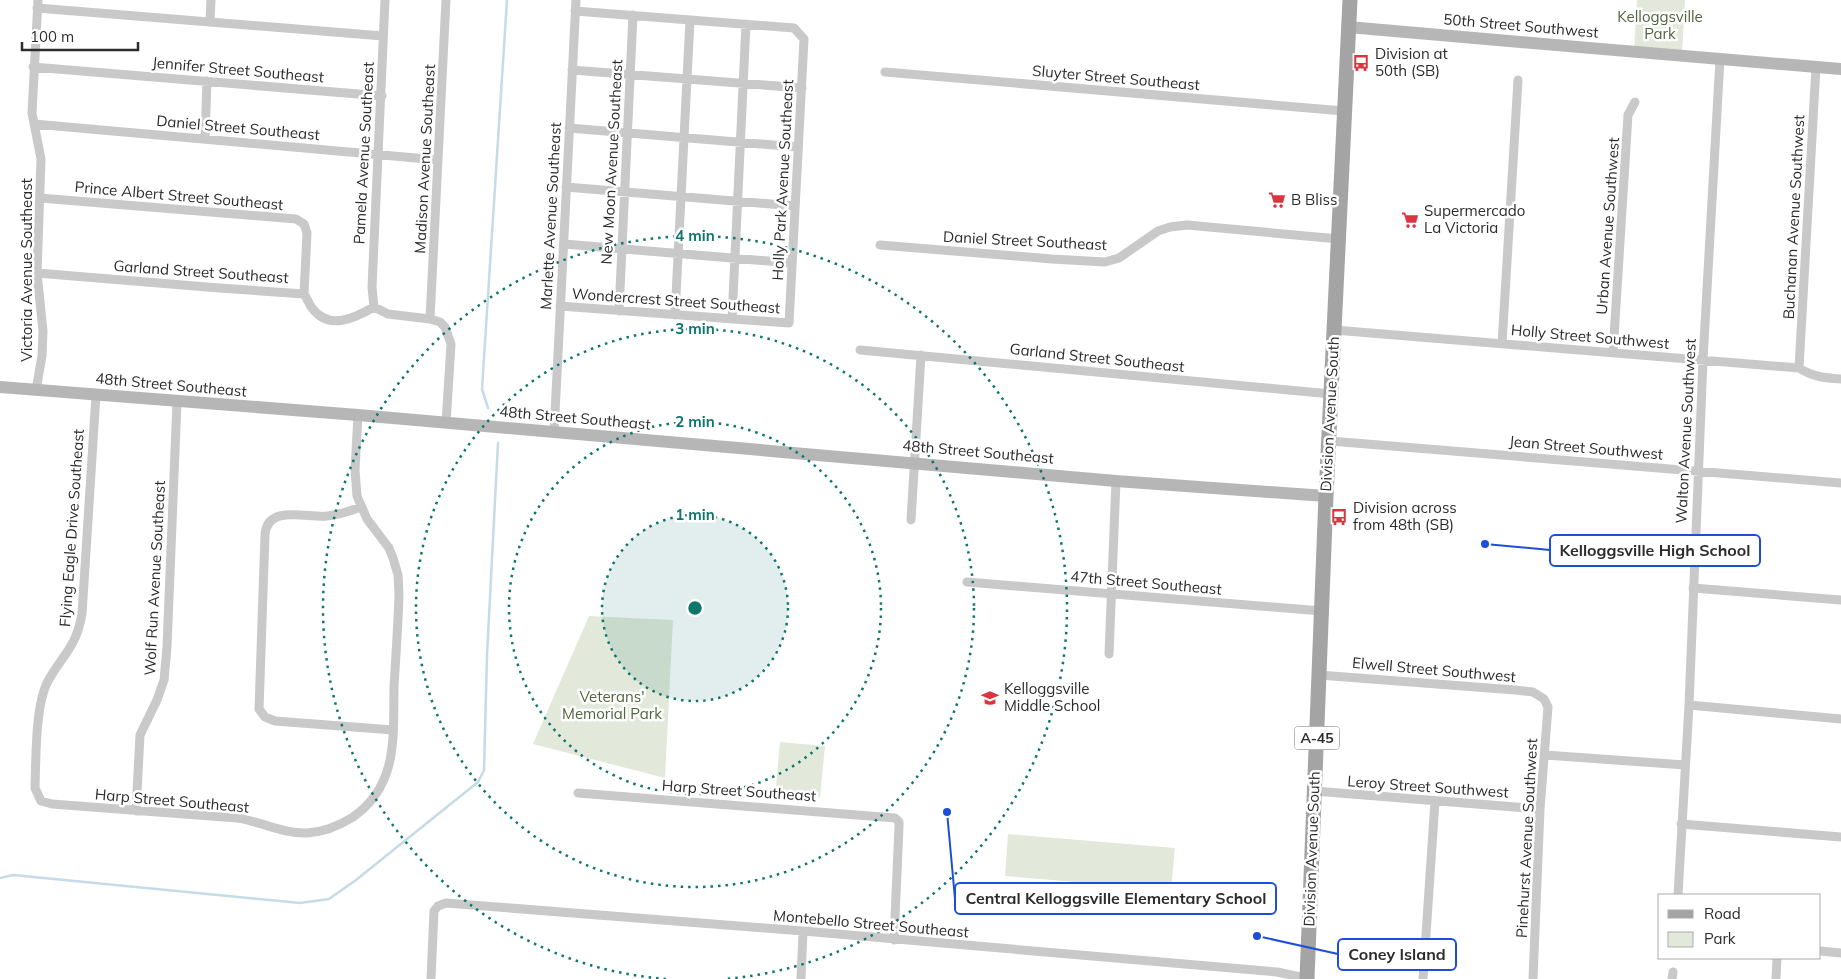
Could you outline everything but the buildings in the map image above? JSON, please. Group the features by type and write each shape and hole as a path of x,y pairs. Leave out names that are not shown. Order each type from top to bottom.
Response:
{"main road":[{"name":"Division Avenue South","path":"1307,979 1326,496 1350,0"}],"street":[{"path":"210,21 211,0"},
{"name":"Pamela Avenue Southeast","path":"374,307 372,287 385,0"},
{"name":"Madison Avenue Southeast","path":"430,319 446,0"},
{"name":"Marlette Avenue Southeast","path":"554,433 576,0"},
{"path":"37,4 383,36"},
{"name":"Victoria Avenue Southeast","path":"36,390 41,364 43,331 37,273 41,158 32,113 37,4"},
{"path":"575,11 746,24 732,318"},
{"name":"New Moon Avenue Southeast","path":"619,310 633,15"},
{"path":"675,314 690,20"},
{"name":"Holly Park Avenue Southeast","path":"746,24 794,28 804,39 789,323"},
{"name":"50th Street Southwest","path":"1348,27 1841,70"},
{"name":"Walton Avenue Southwest","path":"1678,894 1689,705 1703,360 1720,59"},
{"name":"Jennifer Street Southeast","path":"33,67 382,96"},
{"name":"Buchanan Avenue Southwest","path":"1799,368 1816,67"},
{"path":"572,70 802,88"},
{"name":"Sluyter Street Southeast","path":"885,72 1344,111"},
{"path":"1502,344 1518,80"},
{"path":"205,138 207,81"},
{"name":"Urban Avenue Southwest","path":"1614,352 1628,115 1635,102"},
{"name":"Daniel Street Southeast","path":"34,124 438,160"},
{"path":"569,128 798,147"},
{"path":"566,187 795,206"},
{"name":"Prince Albert Street Southeast","path":"40,198 296,219 304,224 307,233 304,294"},
{"name":"Daniel Street Southeast","path":"880,245 1105,262 1119,258 1158,231 1186,225 1339,239"},
{"path":"564,244 792,263"},
{"name":"Garland Street Southeast","path":"37,273 304,294 312,309 324,318 335,321 347,321 374,307"},
{"name":"Wondercrest Street Southeast","path":"560,306 789,323"},
{"path":"374,307 388,314 430,319 440,322 445,327 451,344 446,423"},
{"name":"Holly Street Southwest","path":"1334,330 1799,368 1809,374 1820,377 1841,379"},
{"name":"Garland Street Southeast","path":"860,350 1331,394"},
{"path":"911,520 916,463 921,355"},
{"name":"48th Street Southeast","path":"0,387 358,415 1116,481 1326,496"},
{"name":"Flying Eagle Drive Southeast","path":"41,801 35,788 41,700 48,682 75,641 82,614 96,395"},
{"name":"Wolf Run Avenue Southeast","path":"136,811 140,735 157,700 164,680 177,402"},
{"name":"Harp Street Southeast","path":"41,801 52,804 251,820 286,831 300,833 318,832 344,823 368,806 387,775 392,749 399,595 398,575 389,548 373,529 357,496 355,479 358,415"},
{"name":"Jean Street Southwest","path":"1330,441 1841,483"},
{"path":"1109,654 1116,481"},
{"path":"361,507 340,515 280,515 270,520 267,525 265,535 260,713 265,717 282,722 393,730"},
{"name":"47th Street Southeast","path":"967,582 1322,611"},
{"path":"1693,588 1841,600"},
{"name":"Elwell Street Southwest","path":"1319,675 1515,690 1533,692 1544,699"},
{"name":"Pinehurst Avenue Southwest","path":"1533,979 1540,809 1548,707 1544,699"},
{"path":"1689,705 1841,719"},
{"path":"1545,755 1685,765"},
{"name":"Leroy Street Southwest","path":"1314,792 1540,809"},
{"name":"Harp Street Southeast","path":"578,793 881,816 897,819 899,827 894,940"},
{"path":"1423,979 1435,801"},
{"path":"1681,824 1841,837"},
{"name":"Montebello Street Southeast","path":"431,979 434,911 438,906 446,903 455,903 1277,972 1313,979"},
{"path":"801,979 803,931"},
{"path":"1821,951 1841,953"},
{"path":"1776,979 1777,959"}],"green space":[{"name":"Kelloggsville Park","path":"1637,0 1685,0 1682,55 1634,51"},
{"name":"Veterans' Memorial Park","path":"589,616 673,620 665,778 533,744"},
{"path":"780,742 825,746 820,797 793,794 793,799 775,797"},
{"path":"1008,834 1175,848 1171,890 1005,876"}],"waterway":[{"path":"488,408 482,389 507,0"},
{"path":"0,878 13,875 300,903 329,899 356,880 478,782 484,770 487,655 498,443"}],"place":[{"name":"Division at 50th (SB)","path":"1361,63"},
{"name":"B Bliss","path":"1277,200"},
{"name":"Supermercado La Victoria","path":"1410,220"},
{"name":"Division across from 48th (SB)","path":"1339,517"},
{"name":"Kelloggsville High School","path":"1485,544"},
{"name":"Kelloggsville Middle School","path":"990,698"},
{"name":"Central Kelloggsville Elementary School","path":"947,812"},
{"name":"Coney Island","path":"1257,936"}]}
